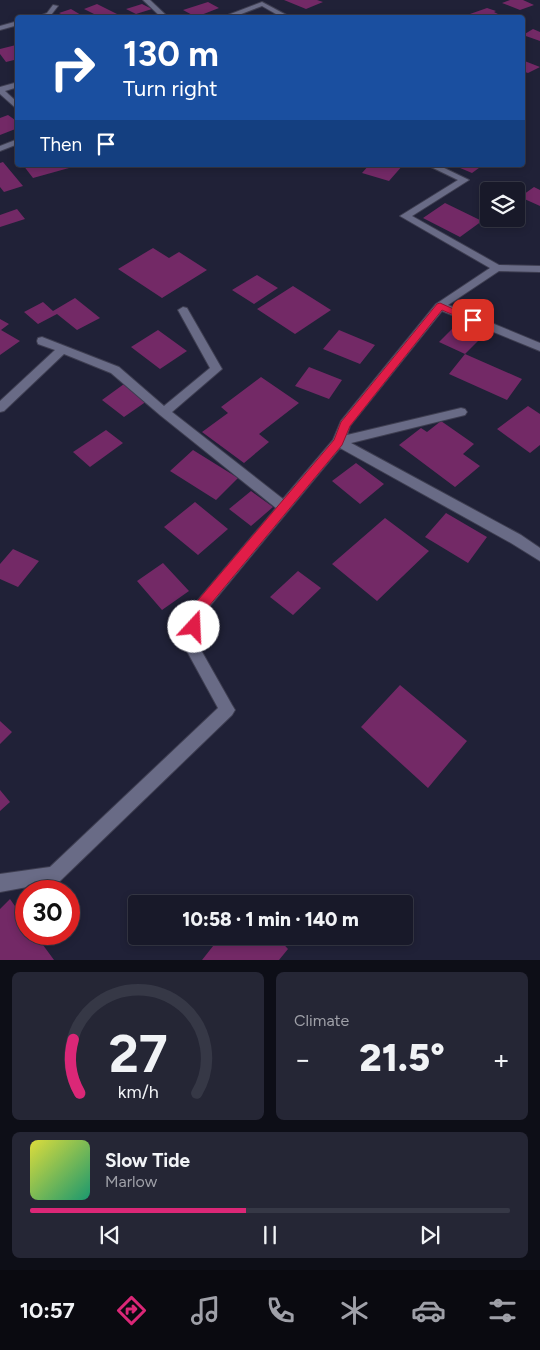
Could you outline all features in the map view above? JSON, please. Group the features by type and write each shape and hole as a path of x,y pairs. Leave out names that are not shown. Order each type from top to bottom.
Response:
{"street":[{"path":"146,0 163,15"},
{"path":"231,15 265,2 284,15"},
{"path":"46,15 55,6"},
{"path":"0,28 15,24"},
{"path":"15,85 0,90 15,105"},
{"path":"0,149 15,142"},
{"path":"436,167 465,180 405,216 497,268 540,269"},
{"path":"0,883 54,875 227,710 190,644 198,610 338,442 345,424 440,306 497,268"},
{"path":"440,306 540,347"},
{"path":"164,412 216,369 183,310"},
{"path":"42,341 115,370 164,412 284,507"},
{"path":"0,408 63,349"},
{"path":"338,442 461,412"},
{"path":"338,442 540,555"}],"building":[{"path":"284,0 317,0 323,2 306,9"},
{"path":"510,0 523,0 534,5 520,10 502,3"},
{"path":"208,2 219,8 201,15 192,15 183,10"},
{"path":"97,4 119,15 96,15 84,9"},
{"path":"142,4 152,9 136,14 126,9"},
{"path":"487,8 496,11 494,12 500,15 472,15 470,14"},
{"path":"71,9 81,15 63,15 59,13"},
{"path":"533,29 540,32 540,41 525,36"},
{"path":"15,45 15,60 6,62 0,54 0,49"},
{"path":"525,61 540,67 528,73 525,72"},
{"path":"8,115 15,120 15,129 0,135 0,118"},
{"path":"3,162 23,186 4,192 0,187 0,163"},
{"path":"25,167 69,168 33,178"},
{"path":"367,167 401,167 389,181 362,173"},
{"path":"458,167 480,167 472,173"},
{"path":"534,187 540,190 540,206 525,199 525,193"},
{"path":"445,203 480,220 480,222 460,237 423,218"},
{"path":"17,209 25,219 0,227 0,215"},
{"path":"153,248 169,258 179,252 207,270 162,298 118,269"},
{"path":"257,275 278,288 254,304 232,290"},
{"path":"293,286 331,310 295,334 257,309"},
{"path":"75,298 100,318 77,330 57,314 38,324 24,312 43,302 53,311"},
{"path":"0,319 9,324 1,330 20,341 0,355"},
{"path":"456,325 482,337 465,354 439,342"},
{"path":"158,330 187,351 160,369 131,347"},
{"path":"339,330 375,345 360,364 323,349"},
{"path":"465,354 522,379 507,400 449,374"},
{"path":"309,367 342,380 329,399 295,386"},
{"path":"261,377 299,403 259,434 269,442 244,463 202,432 228,413 221,407"},
{"path":"124,384 147,401 124,417 102,400"},
{"path":"528,406 540,414 540,445 530,453 497,429"},
{"path":"441,421 474,444 463,454 480,466 455,487 399,445 421,428 427,432"},
{"path":"106,430 123,443 90,467 73,452"},
{"path":"193,450 238,478 216,500 170,471"},
{"path":"356,463 384,484 360,504 332,481"},
{"path":"251,491 273,507 251,526 229,509"},
{"path":"195,502 228,529 198,555 164,527"},
{"path":"446,513 487,537 468,563 425,537"},
{"path":"385,518 429,551 377,601 332,564"},
{"path":"13,549 39,561 18,587 0,579 0,564"},
{"path":"163,563 189,591 162,610 137,581"},
{"path":"298,571 321,588 293,615 270,597"},
{"path":"400,685 467,741 428,788 361,727"},
{"path":"0,721 12,732 0,744"},
{"path":"0,790 10,802 0,811"},
{"path":"10,899 15,906 15,945 43,945 54,960 0,960 0,909"},
{"path":"214,945 284,945 288,949 279,960 202,960"}],"route":[{"path":"194,627 198,610 338,442 345,424 440,306 473,320"}]}
